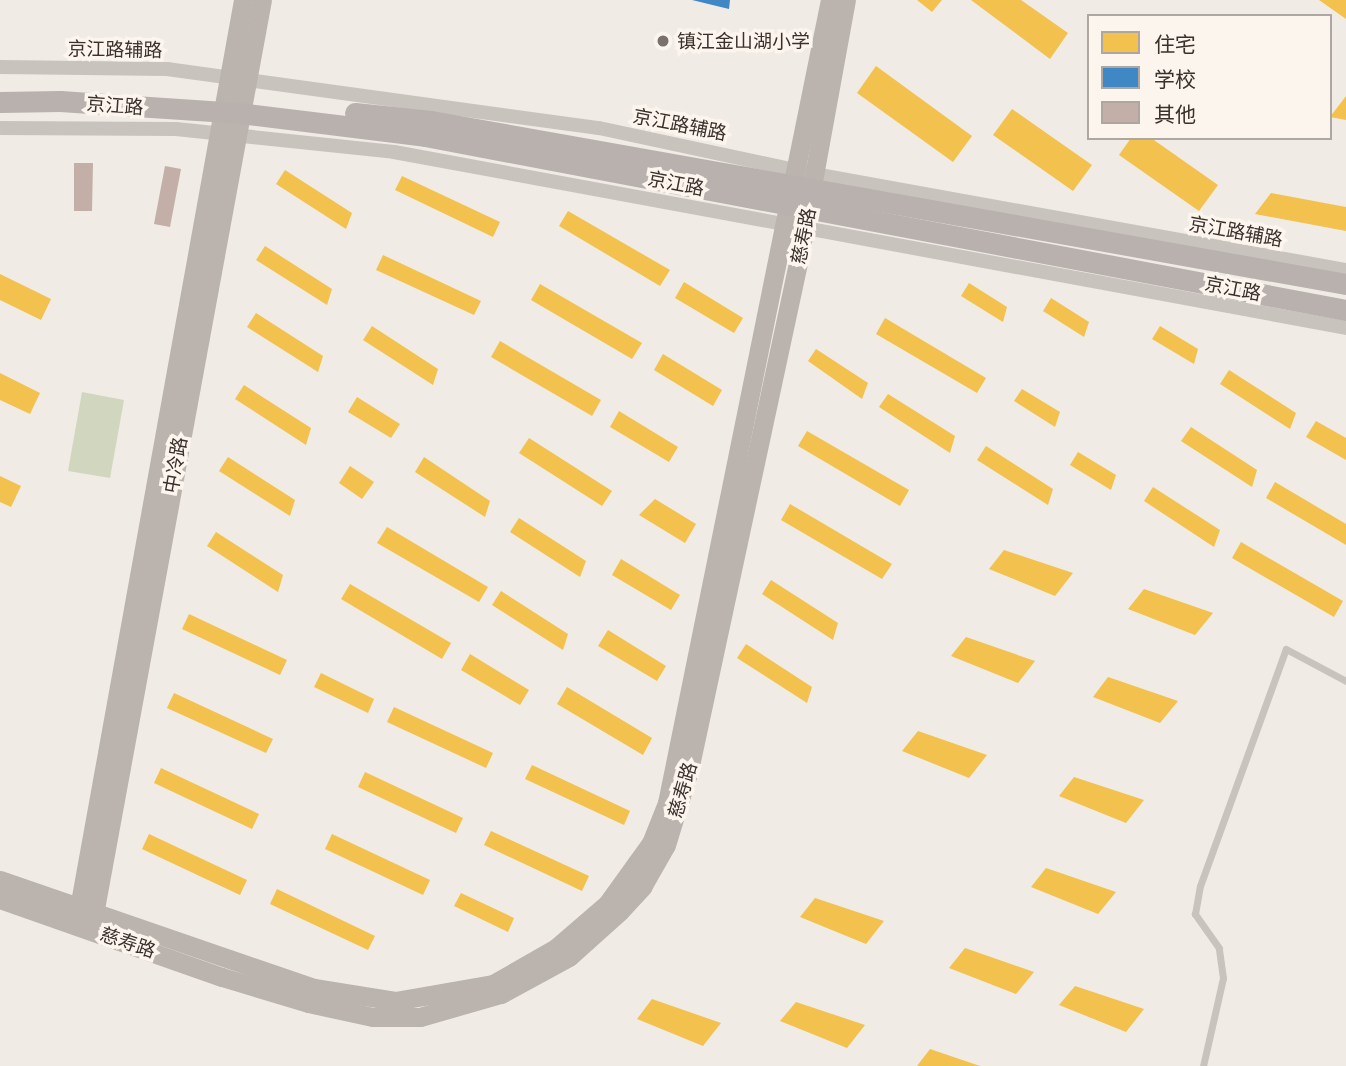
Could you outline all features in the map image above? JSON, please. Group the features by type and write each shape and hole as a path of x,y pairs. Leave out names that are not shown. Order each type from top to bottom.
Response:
{"main road":[{"name":"京江路","path":"0,90 60,88 232,106 431,121 1346,310"},
{"name":"京江路","path":"0,102 232,106"},
{"name":"京江路","path":"801,198 1346,285"}],"street":[{"name":"中冷路","path":"85,919 237,78 243,0"},
{"name":"中冷路","path":"237,78 262,0"},
{"name":"慈寿路","path":"801,198 830,0"},
{"name":"慈寿路","path":"0,880 85,919 309,1003 373,1017 420,1017 464,1007 541,975 569,957 620,911 642,887 666,845 689,771 801,198 846,0"},
{"name":"京江路辅路","path":"0,67 167,69 599,128 801,198 1346,328"},
{"name":"京江路辅路","path":"0,128 100,125 227,134 801,198 1346,270"},
{"name":"慈寿路","path":"0,899 85,919"}],"lane":[{"path":"1203,1066 1223,978 1219,948 1195,914 1200,886 1286,649 1346,681"}],"green space":[{"path":"82,392 124,400 110,478 68,471"}],"building: 住宅":[{"path":"917,0 942,0 932,12"},
{"path":"971,0 1021,0 1068,33 1050,59"},
{"path":"1319,0 1346,0 1346,19"},
{"path":"876,66 972,136 953,162 857,93"},
{"path":"1346,96 1346,120 1332,117"},
{"path":"1012,109 1092,165 1073,191 993,135"},
{"path":"1130,140 1154,140 1218,185 1199,211 1119,155"},
{"path":"285,170 352,213 346,229 276,184"},
{"path":"402,176 500,222 493,237 395,190"},
{"path":"1271,193 1346,207 1346,231 1255,214"},
{"path":"568,211 670,270 660,286 559,226"},
{"path":"265,246 332,289 327,305 256,260"},
{"path":"383,255 481,301 474,315 376,270"},
{"path":"0,274 51,299 41,320 0,300"},
{"path":"684,282 743,318 734,333 675,298"},
{"path":"969,283 1007,307 1003,322 961,296"},
{"path":"540,284 642,343 632,359 531,300"},
{"path":"1051,298 1089,322 1084,337 1043,311"},
{"path":"256,313 323,356 318,372 247,327"},
{"path":"885,318 986,378 977,393 876,334"},
{"path":"372,326 438,369 433,385 363,340"},
{"path":"1160,326 1198,349 1194,364 1152,339"},
{"path":"500,341 601,400 592,416 491,357"},
{"path":"816,349 868,383 862,399 808,361"},
{"path":"663,354 722,390 713,406 654,370"},
{"path":"1229,370 1296,413 1290,429 1220,384"},
{"path":"0,373 40,393 30,414 0,400"},
{"path":"244,385 311,428 306,445 235,399"},
{"path":"1022,389 1060,412 1055,427 1014,401"},
{"path":"888,394 955,436 950,453 879,407"},
{"path":"357,397 400,424 391,438 348,412"},
{"path":"619,411 678,447 669,462 610,427"},
{"path":"1316,421 1346,438 1346,460 1306,437"},
{"path":"1191,427 1257,470 1252,487 1181,441"},
{"path":"807,431 909,490 900,506 798,446"},
{"path":"529,438 612,491 602,506 519,453"},
{"path":"986,446 1053,489 1048,505 977,460"},
{"path":"1078,452 1116,475 1111,490 1070,465"},
{"path":"228,457 295,500 290,516 219,471"},
{"path":"424,457 490,501 485,517 415,472"},
{"path":"350,466 374,482 362,499 339,483"},
{"path":"0,476 21,486 11,507 0,502"},
{"path":"1275,482 1346,524 1346,545 1266,498"},
{"path":"1153,487 1220,530 1214,547 1144,501"},
{"path":"655,499 696,524 685,543 639,515"},
{"path":"790,504 892,564 882,579 781,520"},
{"path":"519,518 586,561 580,577 510,532"},
{"path":"387,527 488,587 479,602 377,543"},
{"path":"216,532 283,575 278,592 207,546"},
{"path":"1241,542 1343,601 1334,617 1232,558"},
{"path":"1004,550 1073,573 1055,596 989,569"},
{"path":"621,559 680,595 671,610 612,575"},
{"path":"771,580 838,623 833,640 762,594"},
{"path":"350,584 451,643 442,659 341,599"},
{"path":"1144,589 1213,613 1195,635 1128,609"},
{"path":"501,591 568,634 563,650 492,605"},
{"path":"189,614 287,660 280,675 182,629"},
{"path":"608,630 666,666 657,681 598,646"},
{"path":"966,637 1035,661 1018,683 951,656"},
{"path":"746,644 812,687 807,703 737,658"},
{"path":"470,654 529,690 520,705 461,670"},
{"path":"321,673 374,699 368,713 314,687"},
{"path":"1108,677 1178,701 1160,723 1093,697"},
{"path":"567,687 652,738 643,755 557,704"},
{"path":"174,693 273,739 266,753 167,708"},
{"path":"394,707 493,753 486,768 387,722"},
{"path":"918,731 987,755 969,778 902,751"},
{"path":"532,765 630,811 624,825 525,779"},
{"path":"161,768 259,814 252,829 154,783"},
{"path":"365,772 463,818 456,833 358,787"},
{"path":"1074,777 1144,800 1126,823 1059,796"},
{"path":"491,831 589,876 582,891 484,845"},
{"path":"149,834 247,880 240,895 142,849"},
{"path":"332,834 430,880 423,895 325,849"},
{"path":"1046,868 1116,892 1098,914 1031,887"},
{"path":"277,889 375,936 368,950 270,904"},
{"path":"461,893 514,918 508,932 454,906"},
{"path":"815,898 884,921 866,944 800,917"},
{"path":"965,948 1034,972 1016,994 949,968"},
{"path":"1075,986 1144,1009 1126,1032 1059,1005"},
{"path":"652,999 721,1023 703,1046 637,1019"},
{"path":"796,1002 865,1025 847,1048 780,1021"},
{"path":"930,1049 980,1066 917,1066"}],"building: 学校":[{"path":"692,0 730,0 729,9"}],"building: 其他":[{"path":"74,163 93,163 92,211 74,211"},
{"path":"165,166 181,169 170,227 154,224"}],"place":[{"name":"镇江金山湖小学","path":"663,41"}]}
